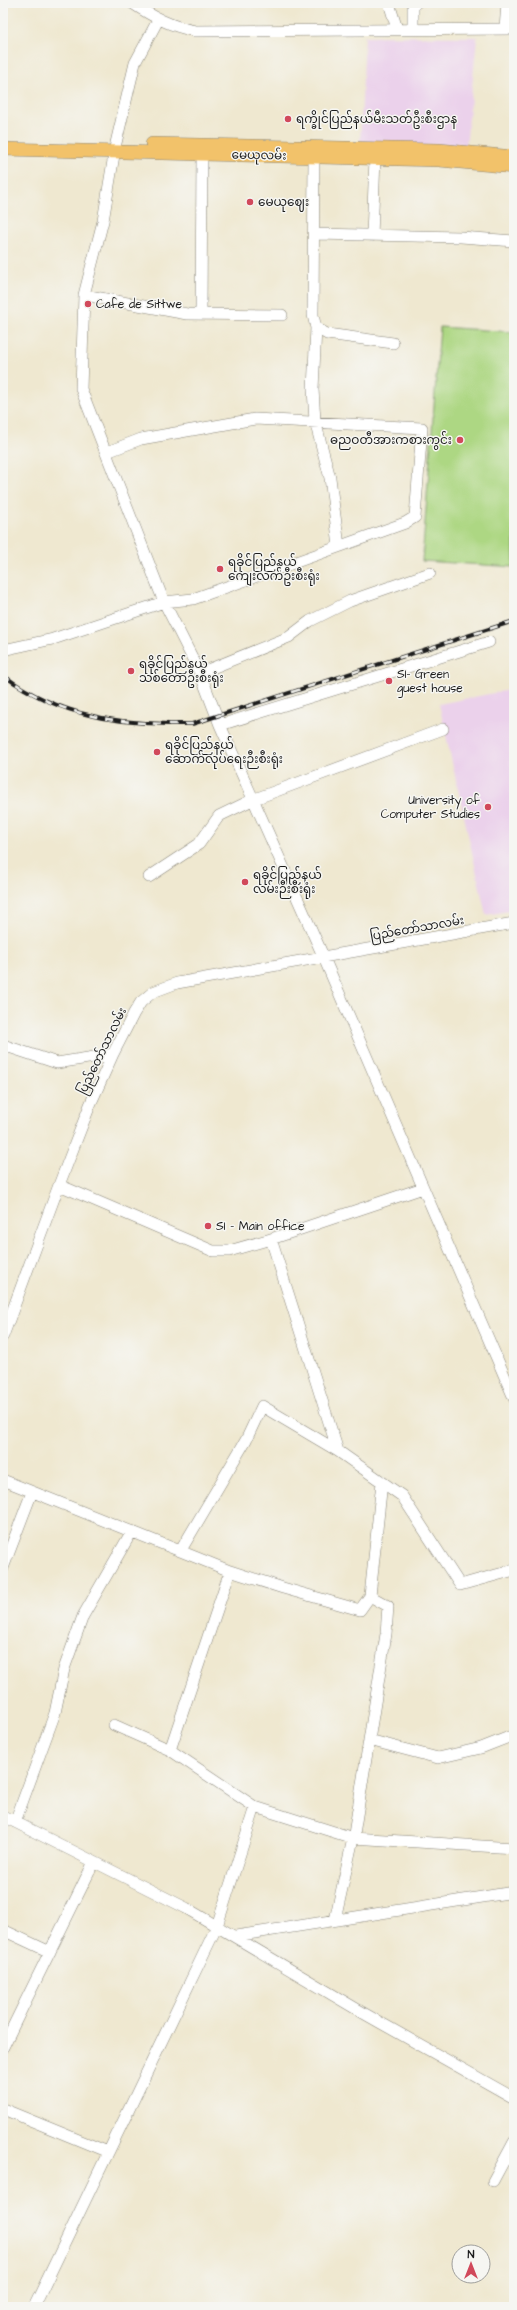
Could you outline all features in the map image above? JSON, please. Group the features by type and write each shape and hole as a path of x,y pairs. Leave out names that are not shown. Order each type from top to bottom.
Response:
{"main road":[{"name":"မေယုလမ်း","path":"3,140 202,154 439,160 514,167"},
{"name":"မေယုလမ်း","path":"3,149 115,147 439,150 514,157"}],"street":[{"path":"132,3 158,20 175,27 195,31 510,29 507,3"},
{"path":"389,3 397,30"},
{"path":"414,29 413,6 416,3"},
{"path":"158,20 135,63 115,147 103,221 84,296 81,389 107,452 164,602 200,673 252,800 324,958 514,1398"},
{"path":"201,314 202,154"},
{"path":"314,157 315,234 313,315 316,328 314,421 330,478 339,546"},
{"path":"372,236 375,158"},
{"path":"315,234 461,237 514,241"},
{"path":"84,296 187,314 282,316"},
{"path":"316,328 327,334 393,343"},
{"path":"3,650 53,639 164,602 193,599 339,546 405,524 415,517 422,428 255,419 141,439 107,452"},
{"path":"200,673 289,637 310,621 350,601 430,573"},
{"path":"220,725 490,642"},
{"path":"149,877 199,844 219,816 252,800 443,729"},
{"name":"ပြည်တော်သာလမ်း","path":"3,1336 90,1105 113,1054 138,1007 153,992 165,987 514,923"},
{"path":"3,1045 57,1063 113,1054"},
{"path":"59,1185 213,1251 229,1251 423,1188"},
{"path":"271,1238 338,1451"},
{"path":"181,1550 246,1440 262,1406 338,1451 402,1496 460,1585 514,1570"},
{"path":"3,1480 181,1550 230,1571 360,1610 370,1596 382,1482"},
{"path":"3,1568 32,1492"},
{"path":"14,1822 55,1713 64,1669 83,1616 132,1531"},
{"path":"170,1750 230,1571"},
{"path":"335,1920 353,1838 386,1634 388,1606 370,1596"},
{"path":"114,1725 170,1750 255,1807 353,1838 514,1848"},
{"path":"369,1740 438,1758 481,1748 514,1734"},
{"path":"34,2307 217,1926 255,1807"},
{"path":"3,1816 236,1936 365,2014 514,2098"},
{"path":"3,2047 94,1862"},
{"path":"236,1936 514,1892"},
{"path":"3,1930 50,1952"},
{"path":"3,2110 108,2152"},
{"path":"493,2181 514,2142"}],"shaded area":[{"path":"365,36 477,37 466,148 360,143"},
{"name":"University of Computer Studies","path":"514,689 514,910 486,915 439,704"}],"green space":[{"path":"440,327 514,332 514,567 422,561"}],"railway":[{"path":"3,675 47,701 70,710 93,716 141,723 192,724 514,621"}],"place":[{"name":"ရက္ခိုင်ပြည်နယ်မီးသတ်ဦးစီးဌာန","path":"288,119"},
{"name":"မေယုဈေး","path":"250,202"},
{"name":"Cafe de Sittwe","path":"88,304"},
{"name":"ဓညဝတီအားကစားကွင်း","path":"460,440"},
{"name":"ရခိုင်ပြည်နယ် ကျေးလက်ဦးစီးရုံး","path":"220,569"},
{"name":"ရခိုင်ပြည်နယ် သစ်တောဦးစီးရုံး","path":"131,671"},
{"name":"SI- Green guest house","path":"389,681"},
{"name":"ရခိုင်ပြည်နယ် ဆောက်လုပ်ရေးဉီးစီးရုံး","path":"157,752"},
{"name":"University of Computer Studies","path":"488,807"},
{"name":"ရခိုင်ပြည်နယ် လမ်းဉီးစီးရုံး","path":"245,882"},
{"name":"SI - Main office","path":"208,1226"}]}
